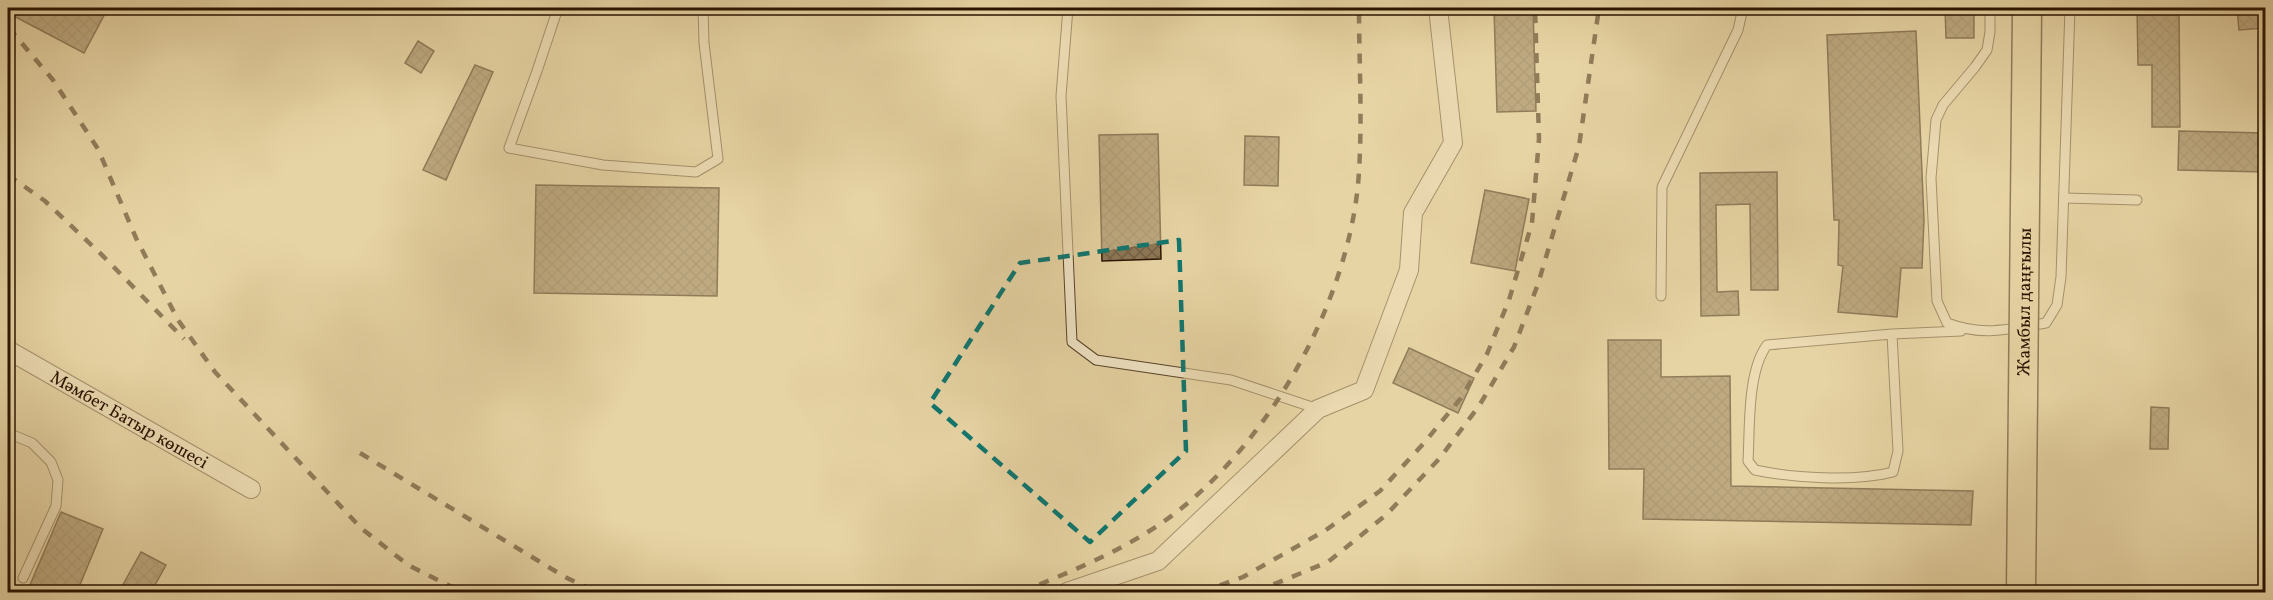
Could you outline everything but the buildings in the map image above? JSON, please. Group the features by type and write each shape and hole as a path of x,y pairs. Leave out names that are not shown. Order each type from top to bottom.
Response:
{"main road":[{"name":"Жамбыл даңғылы","path":"2021,592 2027,11"}],"street":[{"path":"1066,592 1158,561 1318,409 1364,390 1409,270 1413,213 1453,143 1438,8"},
{"name":"Мәмбет Батыр көшесі","path":"8,350 251,489"}],"lane":[{"path":"558,8 508,148 603,165 696,172 718,159 704,43 703,8"},
{"path":"1068,8 1061,96 1072,342 1096,360 1231,380 1318,409"},
{"path":"1661,296 1662,187 1738,30 1743,8"},
{"path":"1967,330 1947,323 1937,301 1931,167 1936,120 1943,105 1987,50 1990,8"},
{"path":"1892,334 1898,451 1893,472 1880,476 1813,477 1755,470 1748,461 1753,388 1760,355 1767,345 1892,334 1967,330 1995,332 2046,323 2057,305 2061,277 2070,8"},
{"path":"2064,198 2137,200"},
{"path":"8,433 32,443 51,462 58,480 56,506 23,578"}],"highlighted area":[{"path":"1179,240 1186,451 1090,542 930,403 1020,263"}],"railway":[{"path":"1021,592 1122,547 1178,511 1212,481 1244,446 1273,407 1299,365 1321,321 1338,276 1351,230 1358,185 1361,118 1359,8"},
{"path":"1201,592 1243,577 1326,530 1380,491 1461,398 1487,354 1509,300 1532,223 1539,139 1535,8"},
{"path":"1255,592 1328,562 1386,515 1439,459 1479,406 1514,347 1538,284 1579,146 1599,8"},
{"path":"8,29 53,80 98,149 136,238 178,320 215,372 361,528 408,565 450,586 468,592"},
{"path":"8,175 45,201 103,256 184,339"},
{"path":"360,453 565,577 597,592"}]}
